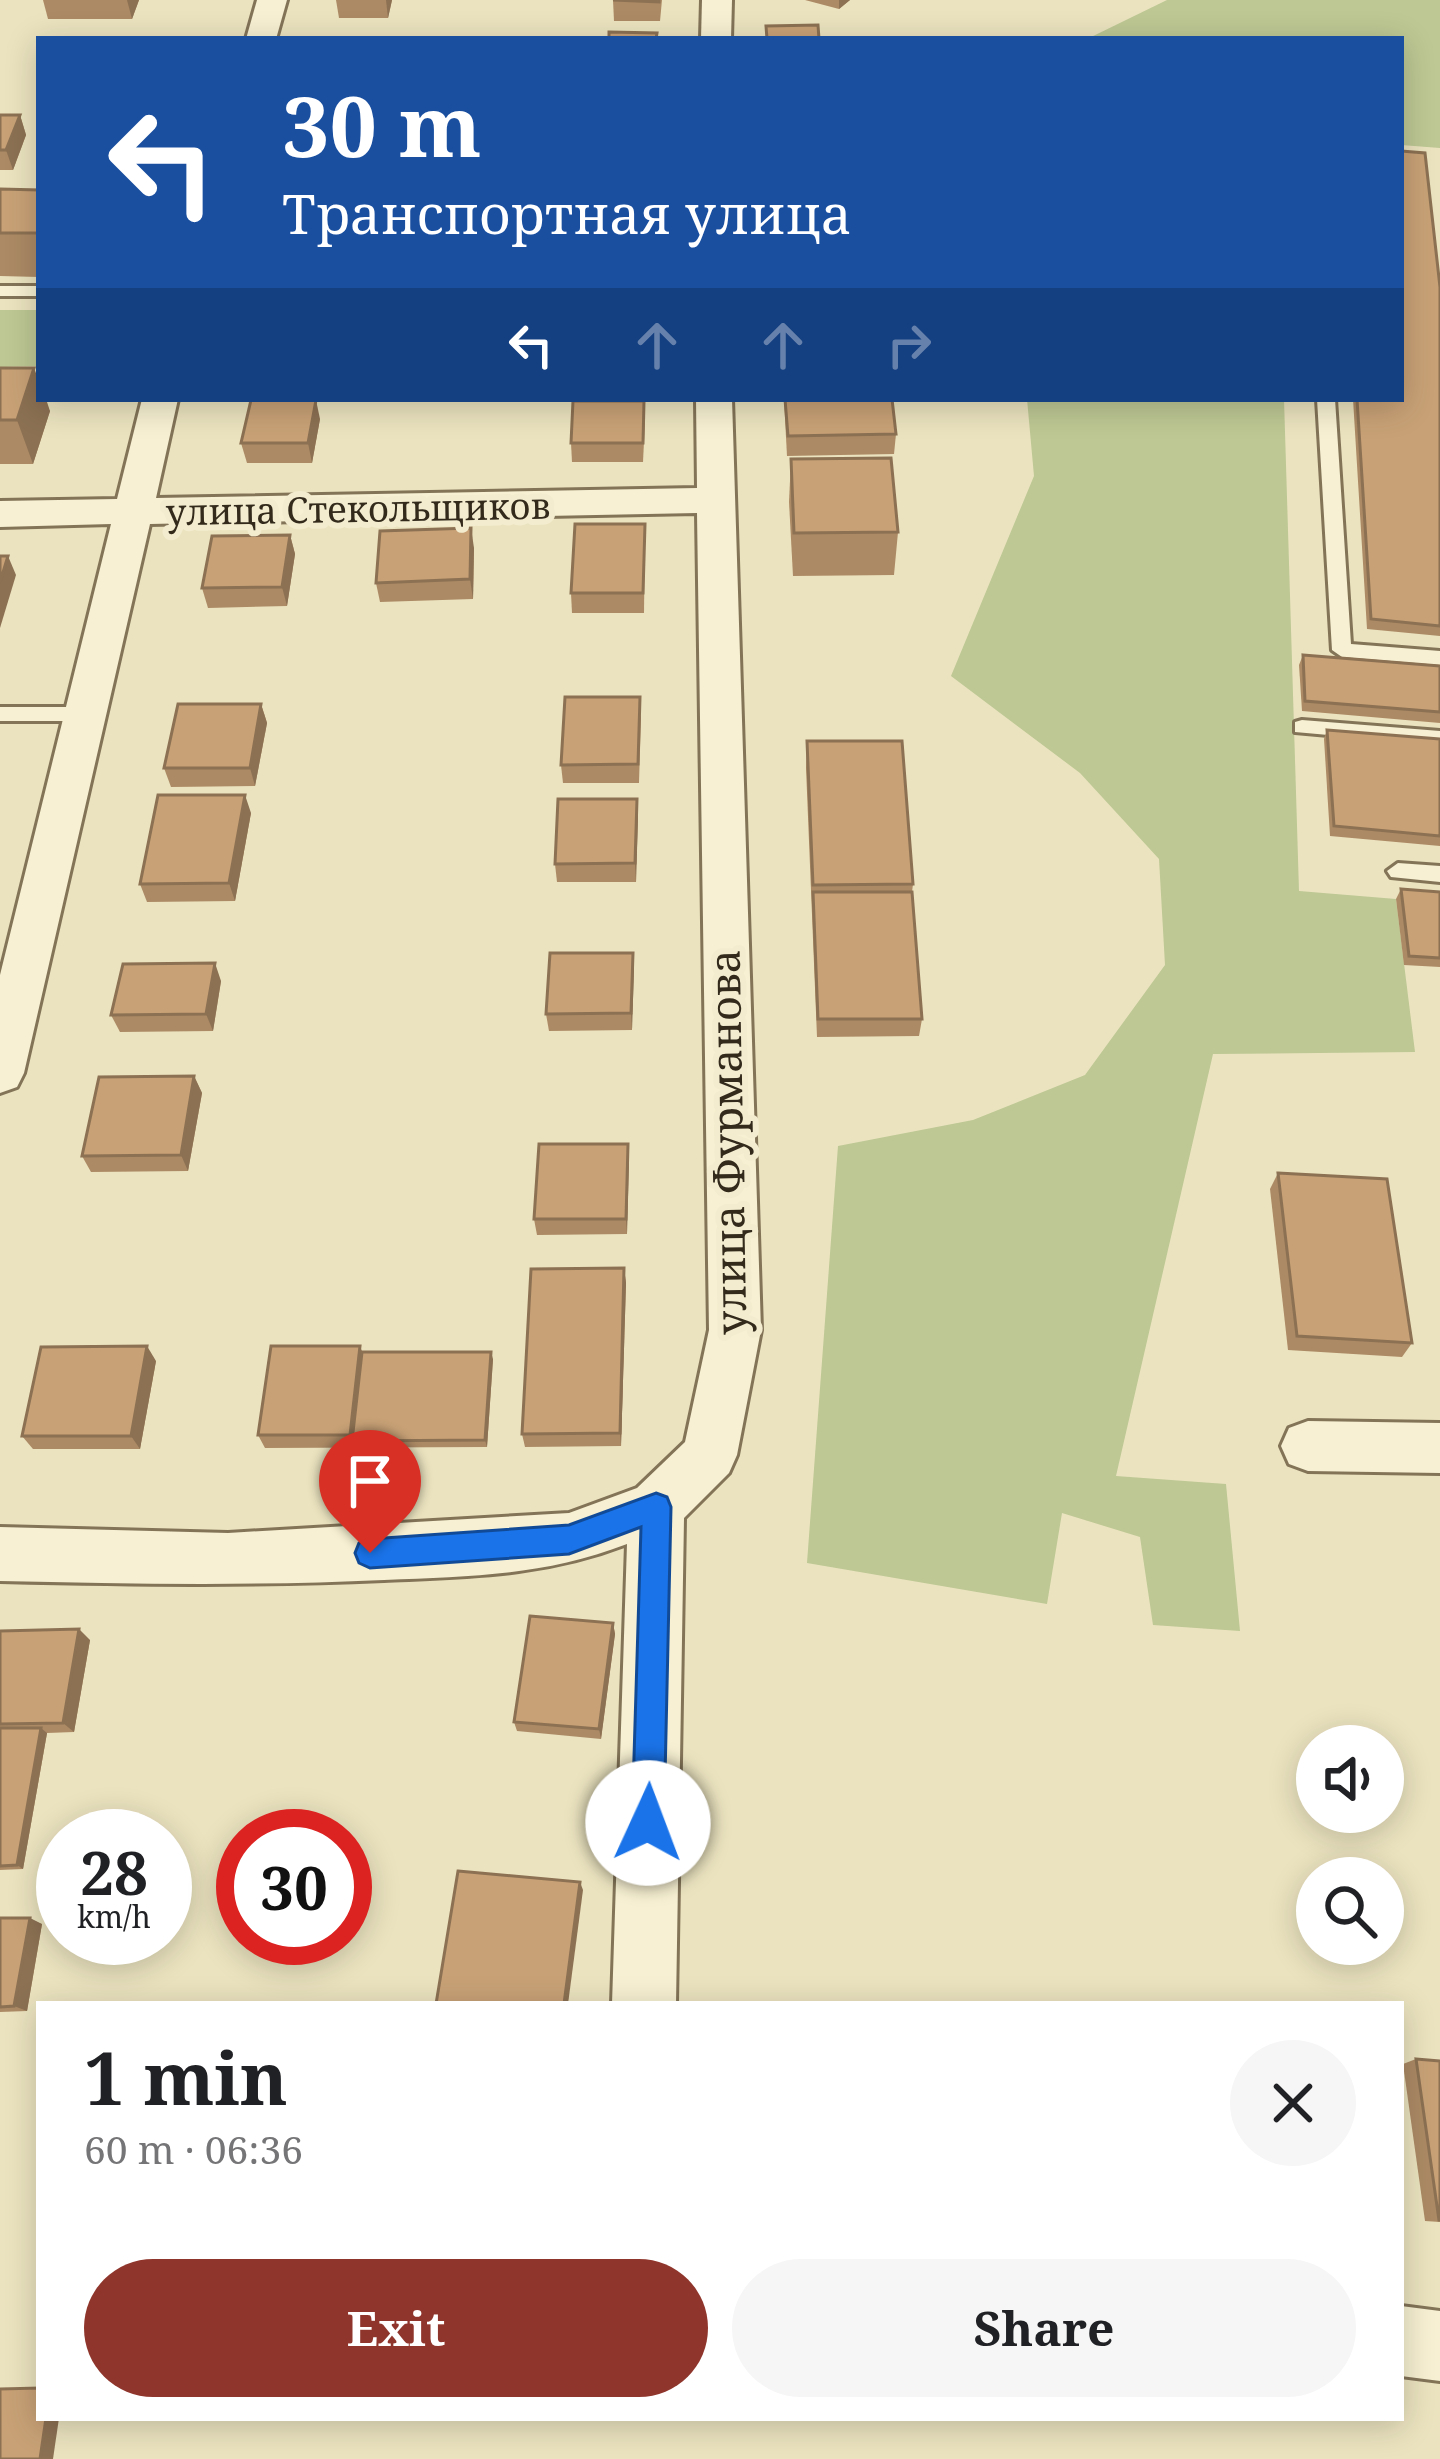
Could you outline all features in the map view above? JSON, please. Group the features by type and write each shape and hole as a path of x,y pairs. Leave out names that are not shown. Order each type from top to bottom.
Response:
{"street":[{"path":"262,36 272,0"},
{"path":"716,36 717,0"},
{"path":"0,1073 159,402"},
{"name":"улица Фурманова","path":"656,1507 710,1455 735,1330 714,402"},
{"name":"улица Стекольщиков","path":"0,514 716,500"},
{"path":"1308,1446 1440,1448"},
{"path":"0,1555 228,1560 465,1549 569,1540 656,1507 644,2001"},
{"path":"1404,2341 1440,2346"}],"lane":[{"path":"0,291 36,291"},
{"path":"1326,402 1342,650 1440,658"},
{"path":"0,714 83,714"},
{"path":"1302,727 1440,738"},
{"path":"1398,871 1440,874"}],"green space":[{"path":"1167,0 1440,0 1440,148 1404,145 1404,36 1093,36"},
{"path":"0,310 36,310 36,366 0,367"},
{"path":"1027,402 1284,402 1299,891 1396,899 1415,1052 1213,1054 1116,1476 1226,1484 1240,1631 1153,1625 1140,1537 1062,1513 1047,1604 807,1563 838,1146 973,1120 1085,1075 1165,965 1159,859 1080,773 951,676 1034,476"}],"building":[{"path":"818,25 819,36 767,36 766,26"},
{"path":"609,32 657,33 656,36 609,36"},
{"path":"0,115 20,115 6,150 0,150"},
{"path":"1404,151 1425,153 1440,287 1440,626 1371,619 1357,402 1404,402"},
{"path":"0,189 36,190 36,233 0,233"},
{"path":"0,368 34,368 17,420 0,420"},
{"path":"251,402 316,402 308,443 241,443"},
{"path":"573,402 644,402 643,443 571,443"},
{"path":"785,402 892,402 896,434 788,436"},
{"path":"891,458 898,532 794,533 791,459"},
{"path":"575,524 645,524 643,593 571,593"},
{"path":"471,528 470,579 376,583 380,531"},
{"path":"290,535 282,587 202,588 212,536"},
{"path":"0,556 8,556 0,582"},
{"path":"1303,655 1440,666 1440,712 1305,701"},
{"path":"565,697 640,697 638,764 561,765"},
{"path":"178,704 261,704 250,768 164,768"},
{"path":"1327,730 1440,739 1440,836 1334,826"},
{"path":"807,741 902,741 913,884 813,885"},
{"path":"158,795 245,795 229,883 140,884"},
{"path":"558,799 637,799 635,863 555,864"},
{"path":"1401,889 1440,892 1440,958 1409,956"},
{"path":"813,892 912,892 922,1019 818,1019"},
{"path":"550,953 633,953 631,1013 546,1014"},
{"path":"215,963 206,1014 111,1015 123,964"},
{"path":"194,1076 181,1155 82,1156 99,1077"},
{"path":"539,1144 628,1144 626,1219 534,1219"},
{"path":"1278,1173 1387,1179 1412,1343 1297,1336"},
{"path":"624,1268 620,1433 522,1434 531,1269"},
{"path":"147,1346 131,1436 22,1436 41,1347"},
{"path":"271,1346 360,1346 350,1435 258,1435"},
{"path":"362,1352 491,1352 485,1440 352,1441"},
{"path":"530,1616 613,1623 599,1729 514,1722"},
{"path":"79,1629 63,1723 0,1724 0,1631"},
{"path":"0,1728 41,1728 17,1865 0,1866"},
{"path":"458,1871 580,1882 564,2001 436,2001"},
{"path":"0,1918 30,1918 14,2006 0,2007"},
{"path":"1416,2059 1440,2061 1440,2220 1439,2220"},
{"path":"36,2388 36,2421 46,2421 40,2459 0,2459 0,2389"}],"route":[{"path":"370,1553 569,1540 656,1507 648,1823"}]}
